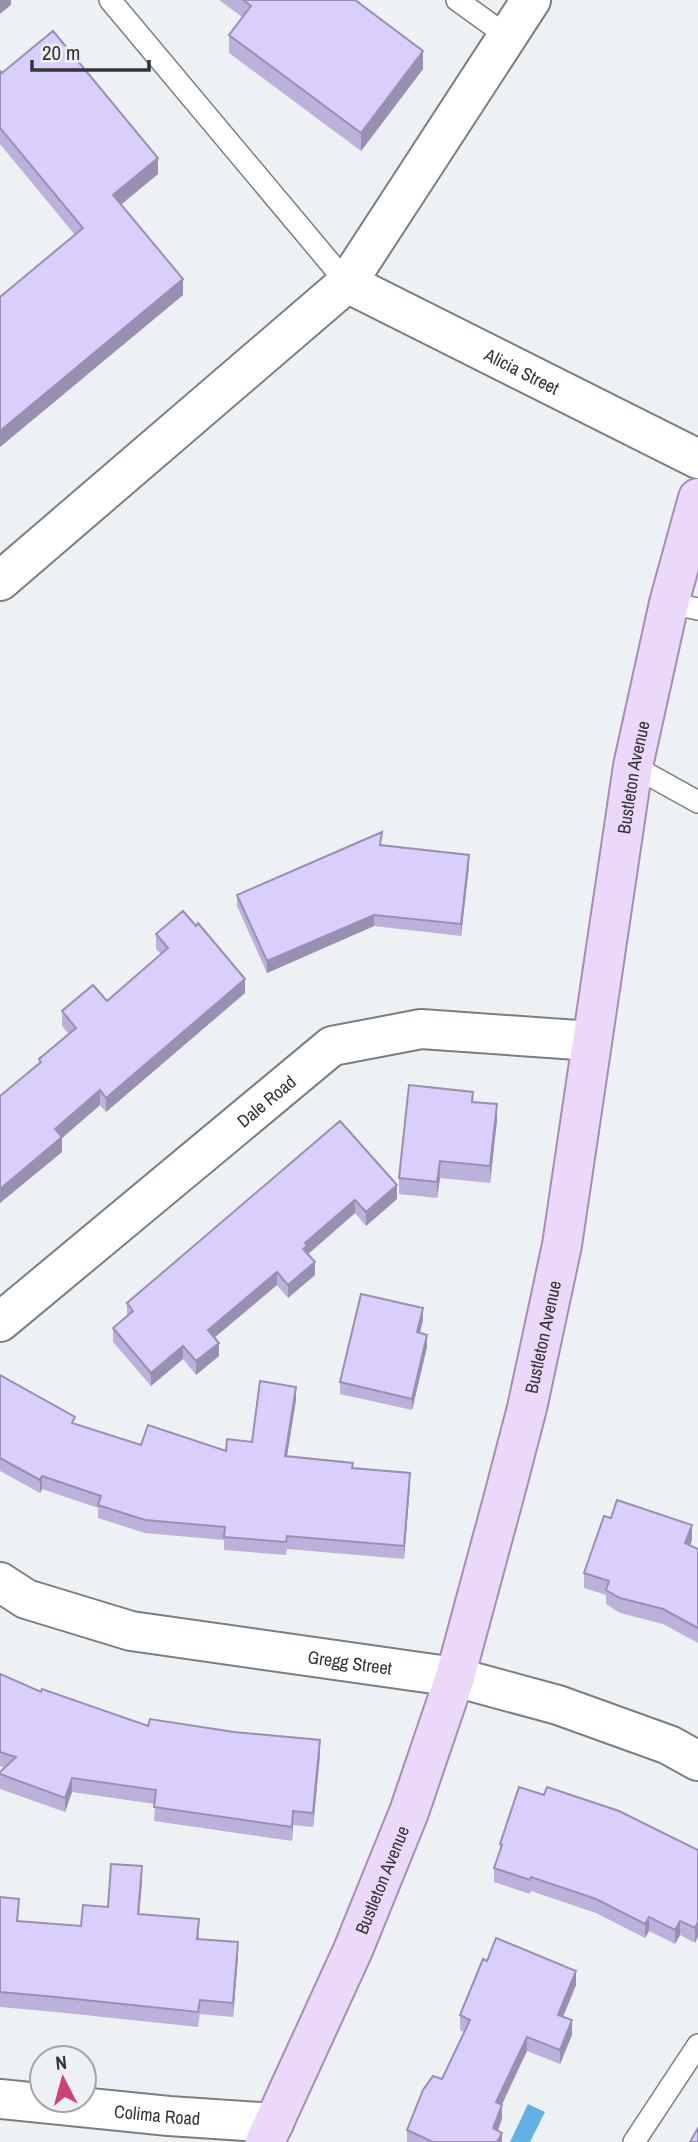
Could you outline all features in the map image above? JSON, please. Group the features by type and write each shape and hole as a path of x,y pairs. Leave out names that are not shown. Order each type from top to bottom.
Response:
{"main road":[{"name":"Bustleton Avenue","path":"269,2133 353,1950 409,1812 455,1677 533,1380 562,1245 633,766 683,606 696,511"}],"street":[{"path":"0,581 347,283 531,0"},
{"name":"Alicia Street","path":"347,283 698,459"},
{"name":"Dale Road","path":"0,1322 332,1046 421,1029 592,1041"},
{"name":"Gregg Street","path":"0,1582 26,1599 131,1631 455,1677 558,1705 669,1745 698,1761"},
{"name":"Colima Road","path":"0,2099 169,2116 269,2133"}],"lane":[{"path":"110,0 347,283"},
{"path":"457,0 507,36"},
{"path":"633,766 698,802"},
{"path":"634,2142 698,2045"}],"water":[{"path":"528,2104 545,2112 530,2142 510,2142"}],"building":[{"path":"243,0 355,0 423,51 361,133 229,35 251,6"},
{"path":"53,31 158,158 113,195 183,279 0,431 0,297 83,228 0,128 0,71 2,73"},
{"path":"382,832 380,845 469,855 461,924 374,915 267,961 237,895"},
{"path":"183,911 196,926 198,923 245,979 106,1098 100,1090 55,1129 62,1137 0,1189 0,1096 76,1028 62,1011 93,985 107,1001 168,948 156,934"},
{"path":"409,1085 473,1092 472,1102 497,1104 490,1166 440,1161 437,1182 399,1178"},
{"path":"340,1121 397,1185 366,1212 355,1200 305,1243 307,1246 303,1249 315,1262 288,1285 277,1272 208,1330 219,1343 196,1361 183,1346 151,1373 113,1328 133,1311 127,1303"},
{"path":"361,1294 423,1308 417,1332 427,1335 412,1399 340,1382"},
{"path":"0,1375 75,1417 72,1423 141,1445 148,1425 226,1451 227,1439 252,1442 260,1381 296,1387 285,1456 353,1463 352,1468 410,1473 404,1546 287,1536 286,1542 224,1537 225,1527 145,1520 98,1505 101,1496 42,1476 40,1480 0,1458"},
{"path":"617,1500 692,1525 685,1543 698,1549 698,1628 663,1609 620,1598 606,1590 609,1581 584,1573 604,1516 611,1518"},
{"path":"0,1674 41,1692 42,1689 148,1726 150,1719 234,1732 320,1740 313,1813 293,1811 292,1827 154,1807 156,1790 72,1778 65,1798 0,1774 16,1757 0,1752"},
{"path":"519,1787 544,1795 547,1787 619,1811 698,1850 698,1922 695,1928 680,1921 675,1930 649,1917 645,1924 596,1899 531,1877 530,1880 494,1868"},
{"path":"111,1864 142,1866 138,1914 199,1919 197,1939 238,1942 233,2003 200,2000 198,2012 0,1992 0,1897 19,1899 17,1921 81,1926 83,1905 108,1907"},
{"path":"496,1938 576,1971 558,2015 572,2020 560,2050 527,2037 496,2102 502,2105 493,2128 502,2133 497,2142 433,2142 407,2130 423,2090 433,2076 442,2079 470,2020 460,2015 483,1959 487,1961"},
{"path":"698,2128 698,2142 690,2142"}]}
